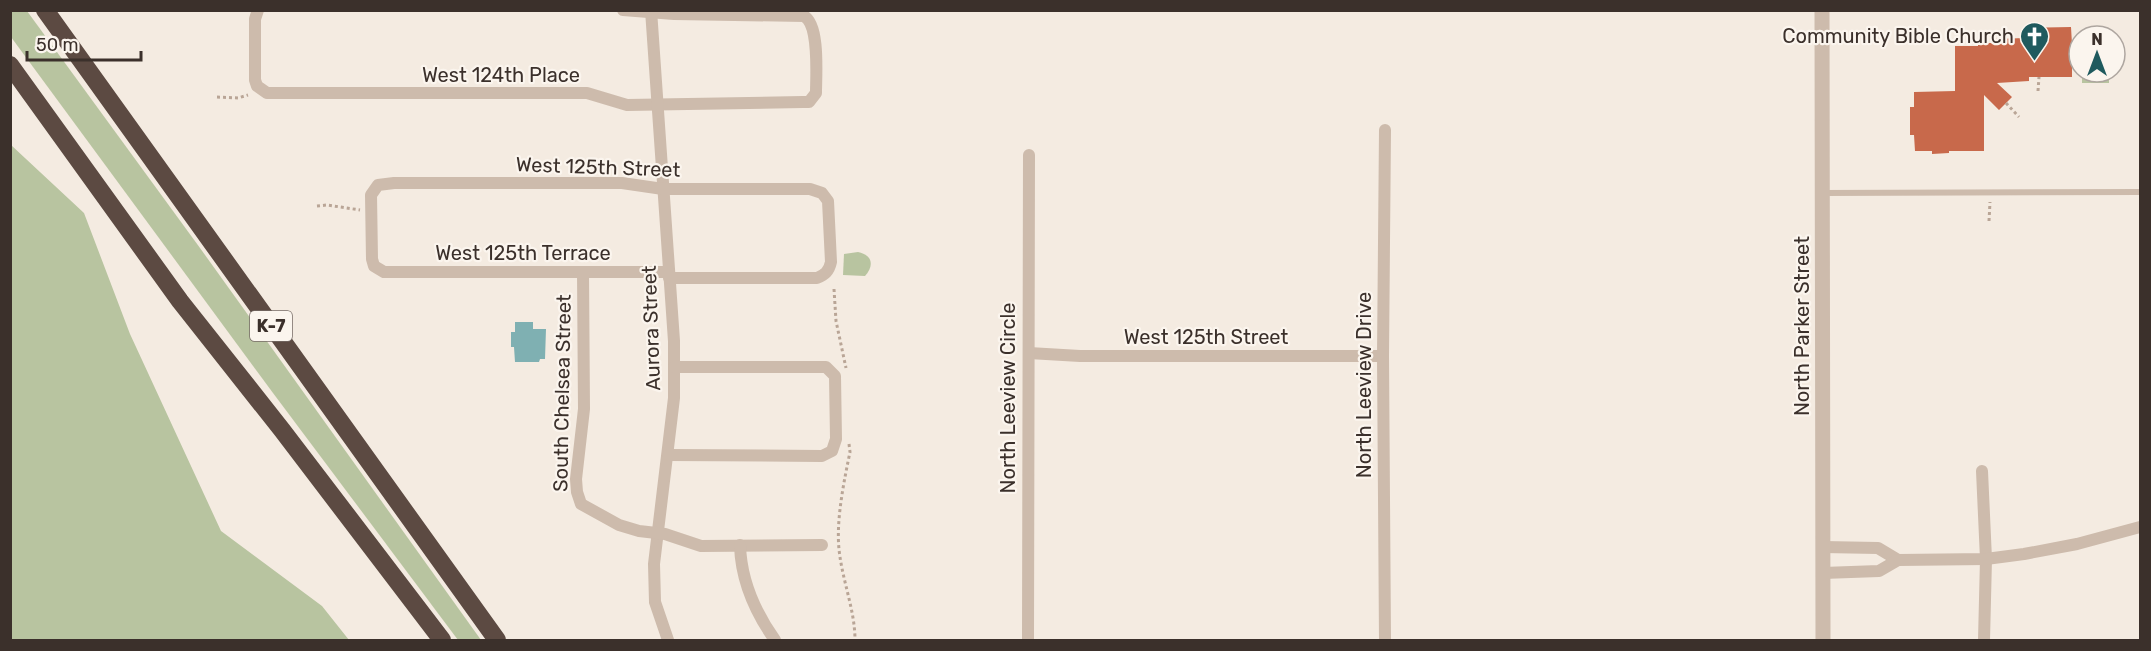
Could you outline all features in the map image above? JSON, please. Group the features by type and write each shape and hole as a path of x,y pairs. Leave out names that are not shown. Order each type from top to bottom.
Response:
{"highway":[{"name":"K-7","path":"45,10 497,640"},
{"path":"10,65 180,302 282,430 442,640"}],"street":[{"path":"255,91 255,19 258,10"},
{"path":"623,10 651,11"},
{"name":"North Parker Street","path":"1822,10 1823,640"},
{"name":"West 124th Place","path":"255,91 275,94 587,93 627,105 809,102 816,93 813,26 808,17 800,14 674,14 651,11"},
{"name":"Aurora Street","path":"651,11 674,367 674,398 654,564 655,602 668,640"},
{"name":"North Leeview Drive","path":"1385,130 1383,356 1385,640"},
{"name":"North Leeview Circle","path":"1028,640 1029,155"},
{"name":"West 125th Street","path":"378,270 372,259 371,199 374,189 383,184 622,183 663,189 817,190 826,197 829,204 831,262 826,272"},
{"name":"West 125th Terrace","path":"378,270 398,273 584,272 817,278 826,272"},
{"name":"South Chelsea Street","path":"584,272 584,409 576,479 581,504 620,525 639,531 657,532 701,546 822,544"},
{"name":"West 125th Street","path":"1029,353 1080,356 1383,356"},
{"path":"668,455 822,456 829,454 835,447 836,439 836,375 826,367 674,367"},
{"path":"1982,471 1986,559 1984,640"},
{"path":"1823,573 1880,571 1898,560 1986,559 2024,555 2140,527"},
{"path":"740,545 740,565 743,577 756,608 775,640"},
{"path":"1823,547 1878,548 1898,560"}],"lane":[{"path":"1822,194 2140,192"}],"path":[{"path":"2038,91 2039,77"},
{"path":"217,97 238,98 255,91"},
{"path":"2006,103 2019,117"},
{"path":"1989,221 1990,200"},
{"path":"317,206 363,210"},
{"path":"834,289 836,321 846,371"},
{"path":"849,441 850,452 838,536 855,640"}],"green space":[{"path":"10,11 27,11 481,640 458,640 273,393 11,37"},
{"path":"11,145 84,213 130,334 221,531 322,606 349,640 11,640"},
{"path":"858,252 869,258 871,265 868,272 865,276 843,275 844,254"}],"water":[{"path":"515,322 533,322 533,329 546,329 545,359 540,359 539,362 515,362 514,347 511,347 511,332 515,332"}],"building":[{"name":"Community Bible Church","path":"2067,27 2067,77 2029,77 2029,81 1997,83 2012,97 1999,110 1984,95 1984,151 1949,151 1949,153 1932,154 1932,151 1915,151 1914,135 1910,135 1910,107 1914,107 1914,92 1955,91 1955,46 1978,46 1978,43 1994,43 1994,39 2025,38 2025,28"}],"place":[{"name":"Community Bible Church","path":"2035,62"}]}
